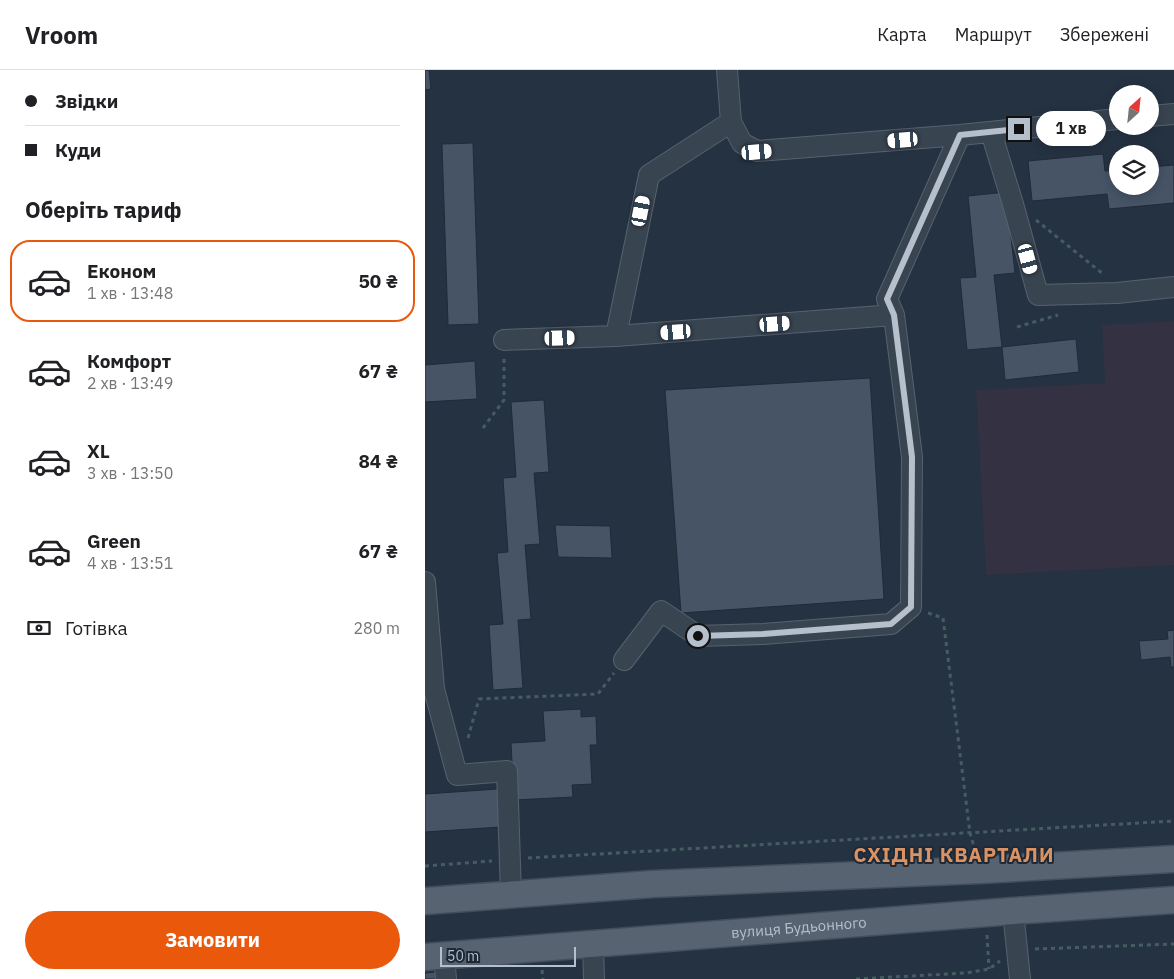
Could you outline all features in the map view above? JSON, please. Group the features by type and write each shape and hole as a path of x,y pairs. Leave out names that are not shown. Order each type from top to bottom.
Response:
{"main road":[{"path":"425,901 653,884 981,870 1174,859"},
{"name":"вулиця Будьонного","path":"438,964 593,944 1174,900"}],"lane":[{"path":"727,70 731,122 742,143 757,152 960,135 1109,120"},
{"path":"1159,115 1174,114"},
{"path":"616,336 649,175 731,122"},
{"path":"991,132 1013,204 1037,295 1117,293 1174,287"},
{"path":"624,660 661,610 698,636 763,634 891,624 911,607 912,457 894,315 887,299 960,135"},
{"path":"504,340 616,336 894,315"},
{"path":"425,582 434,689 457,775 507,771 511,895"},
{"path":"1013,911 1020,979"},
{"path":"593,944 594,979"}],"path":[{"path":"1032,216 1106,277"},
{"path":"483,428 504,400 504,340"},
{"path":"911,607 943,618 970,833 981,870"},
{"path":"457,775 479,699 598,694 624,660"},
{"path":"425,866 510,859 1174,821"},
{"path":"985,913 989,969"},
{"path":"855,979 966,973 989,969 1017,949 1174,944"}],"shaded area":[{"path":"1174,321 1174,565 986,575 976,390 1105,383 1102,325"}],"building":[{"path":"425,70 429,70 431,89 425,90"},
{"path":"473,143 479,324 448,325 442,144"},
{"path":"1103,154 1105,171 1109,171 1109,195 1159,195 1159,166 1174,165 1174,203 1109,209 1107,194 1032,201 1028,161"},
{"path":"1006,192 1015,273 994,275 1002,347 967,350 960,278 976,277 968,196"},
{"path":"1076,339 1079,372 1005,380 1002,347"},
{"path":"475,361 477,399 425,402 425,365"},
{"path":"870,378 884,599 681,613 665,390"},
{"path":"544,400 549,472 534,473 540,544 525,545 531,619 518,620 523,688 493,690 489,625 503,624 497,553 508,552 503,478 516,477 511,402"},
{"path":"555,525 610,526 612,558 558,557"},
{"path":"1174,630 1174,667 1171,667 1170,657 1141,660 1139,641 1168,639 1167,631"},
{"path":"581,709 581,717 596,716 597,745 590,745 592,784 572,785 573,797 514,800 511,743 545,741 543,711"},
{"path":"498,789 501,827 425,832 425,794"},
{"path":"436,972 436,979 425,979 425,973"}],"district":[{"name":"СХІДНІ КВАРТАЛИ","path":"954,855"}],"route":[{"path":"698,636 763,634 891,624 911,607 912,457 894,315 887,299 960,135 1019,129"}]}
